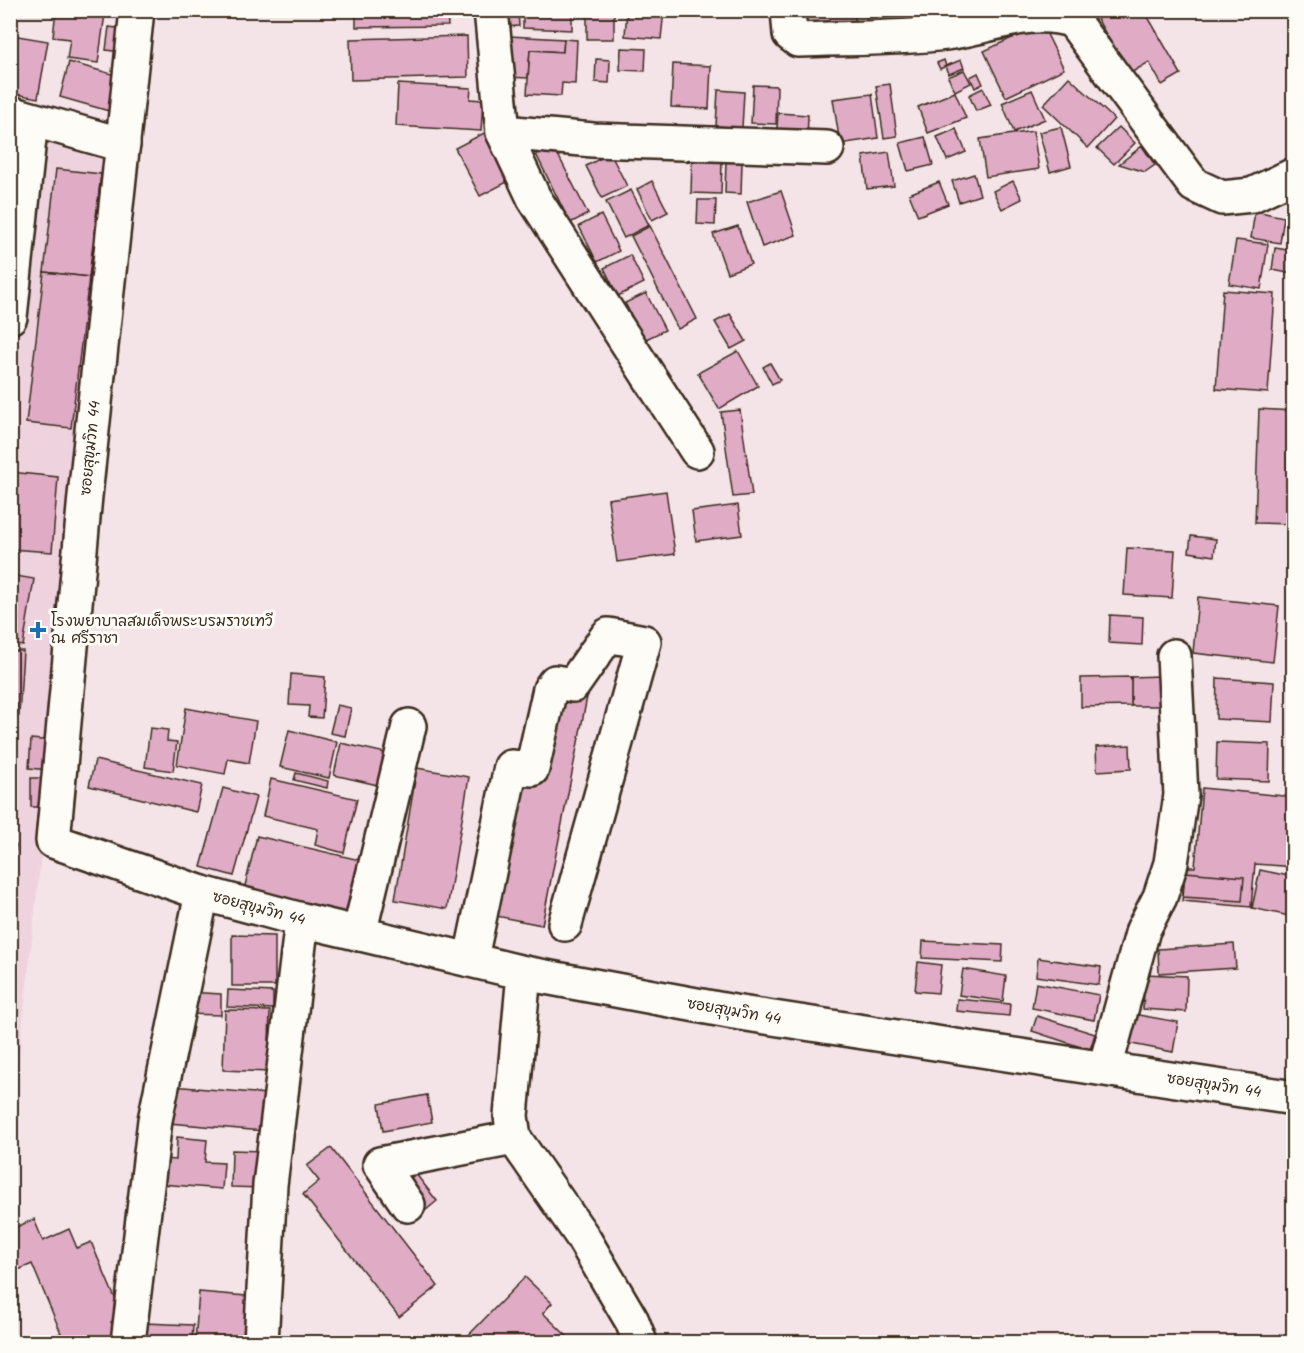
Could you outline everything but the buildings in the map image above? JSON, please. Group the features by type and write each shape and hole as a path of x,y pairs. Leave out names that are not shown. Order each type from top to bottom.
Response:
{"street":[{"name":"ซอยสุขุมวิท 44","path":"137,10 85,496 53,841 202,893 302,920 471,958 524,973 734,1012 1293,1098"},
{"path":"491,10 503,132 534,198 697,451"},
{"path":"788,10 790,34 798,40 947,33 1025,16 1055,15 1073,21 1194,185 1222,198 1252,195 1293,175"},
{"path":"10,317 21,116 123,145"},
{"path":"503,132 593,140 827,148"},
{"path":"471,958 511,768 532,769 550,688 555,681 573,685 608,635 644,642 565,924"},
{"path":"1105,1068 1143,930 1160,897 1171,862 1181,795 1174,656"},
{"path":"359,934 409,726"},
{"path":"128,1342 155,1120 202,893"},
{"path":"261,1342 270,1185 302,920"},
{"path":"524,973 511,1116 514,1138 582,1236 632,1321 640,1342"},
{"path":"408,1205 380,1164 514,1138"}],"shaded area":[{"name":"โรงพยาบาลสมเด็จพระบรมราชเทวี ณ ศรีราชา","path":"11,96 121,131 11,1129"}],"place":[{"name":"โรงพยาบาลสมเด็จพระบรมราชเทวี ณ ศรีราชา","path":"38,630"}]}
